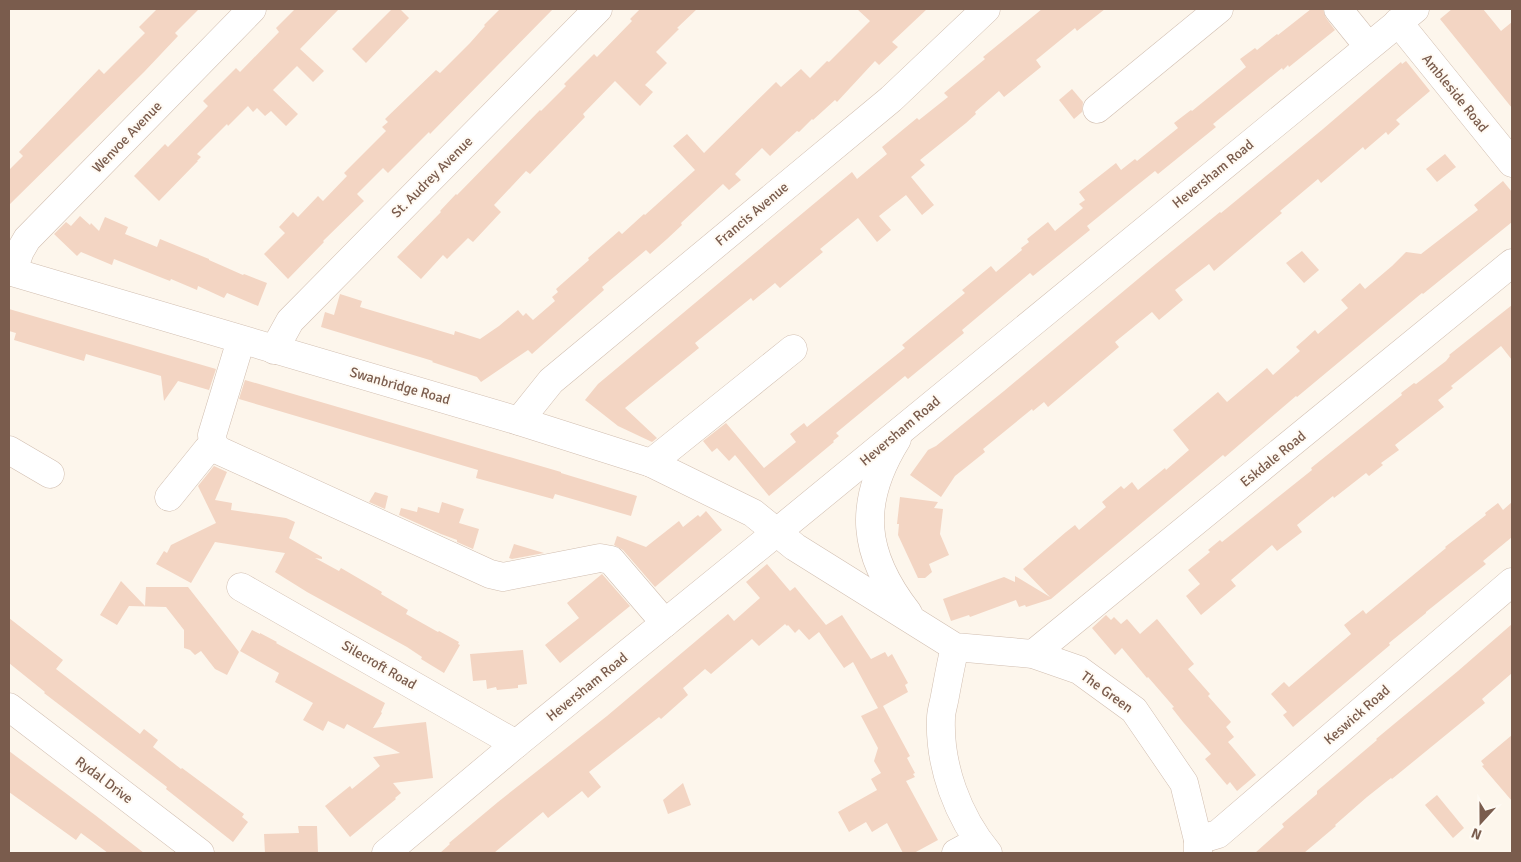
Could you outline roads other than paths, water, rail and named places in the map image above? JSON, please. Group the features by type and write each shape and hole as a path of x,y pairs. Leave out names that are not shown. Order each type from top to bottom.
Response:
{"street":[{"name":"Wenvoe Avenue","path":"10,272 27,239 252,9"},
{"name":"St. Audrey Avenue","path":"274,350 290,322 598,9"},
{"name":"Francis Avenue","path":"519,421 551,381 890,99 986,9"},
{"path":"1096,109 1219,9"},
{"path":"1338,9 1368,46"},
{"name":"Heversham Road","path":"386,853 516,744 1407,16"},
{"name":"Ambleside Road","path":"1407,16 1512,163"},
{"name":"Eskdale Road","path":"1033,654 1512,263"},
{"name":"Swanbridge Road","path":"10,272 519,421 651,463 753,514 777,532"},
{"path":"241,340 212,434 213,445 220,450 490,574 503,576 600,558 611,560 665,623"},
{"path":"651,463 793,349"},
{"name":"The Green","path":"906,425 880,471 870,510 870,531 874,553 882,573 895,597 916,623"},
{"path":"169,497 213,445"},
{"path":"9,450 50,474"},
{"name":"The Green","path":"777,532 795,547 955,647 1033,654 1079,670 1134,710 1184,783 1198,847"},
{"name":"Keswick Road","path":"1198,847 1218,834 1512,582"},
{"name":"Silecroft Road","path":"241,586 516,744"},
{"path":"955,647 941,718 942,751 951,785 974,849"},
{"name":"Rydal Drive","path":"9,707 200,853"}]}
